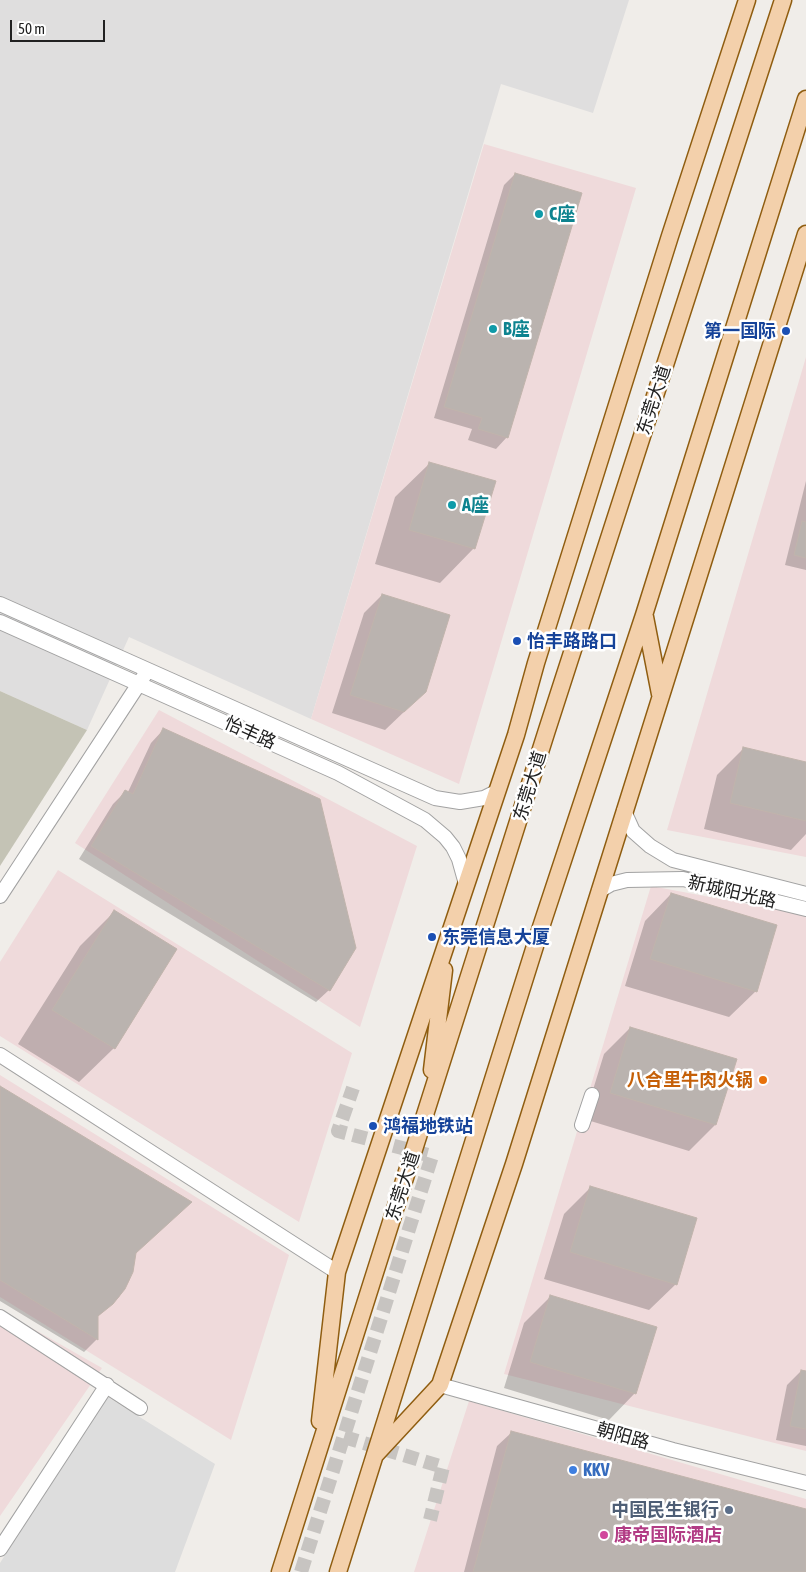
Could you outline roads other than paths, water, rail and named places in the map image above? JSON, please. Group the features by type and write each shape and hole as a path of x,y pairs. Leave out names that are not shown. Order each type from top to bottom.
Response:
{"main road":[{"path":"316,1458 337,1272 496,792 670,236 748,0"},
{"name":"东莞大道","path":"280,1572 783,0"},
{"path":"338,1572 371,1460 541,927 644,615 806,99"},
{"path":"371,1460 440,1385 517,1156 660,696 805,241"},
{"path":"644,615 660,696"},
{"path":"426,1114 448,938"}],"street":[{"name":"怡丰路","path":"0,604 434,798 466,802 484,798 496,792"},
{"name":"怡丰路","path":"0,622 338,773 425,820 445,837 453,847 459,859 466,884"},
{"path":"0,896 148,669"},
{"name":"新城阳光路","path":"624,811 633,831 650,846 673,860 806,894"},
{"name":"新城阳光路","path":"599,891 611,884 627,880 683,879 806,909"},
{"path":"0,1055 337,1272"},
{"path":"582,1125 592,1095"},
{"path":"0,1318 140,1408"},
{"name":"朝阳路","path":"440,1385 673,1450 806,1483"},
{"path":"0,1549 107,1386"}],"tunnel":[{"path":"301,1572 432,1156 338,1131 353,1088"},
{"path":"344,1437 443,1467 430,1520"}],"place":[{"name":"C座","path":"539,214"},
{"name":"B座","path":"493,329"},
{"name":"第一国际","path":"786,331"},
{"name":"A座","path":"452,505"},
{"name":"怡丰路路口","path":"517,641"},
{"name":"东莞信息大厦","path":"432,937"},
{"name":"八合里牛肉火锅","path":"763,1080"},
{"name":"鸿福地铁站","path":"373,1126"},
{"name":"KKV","path":"573,1470"},
{"name":"中国民生银行","path":"729,1510"},
{"name":"康帝国际酒店","path":"604,1535"}]}
